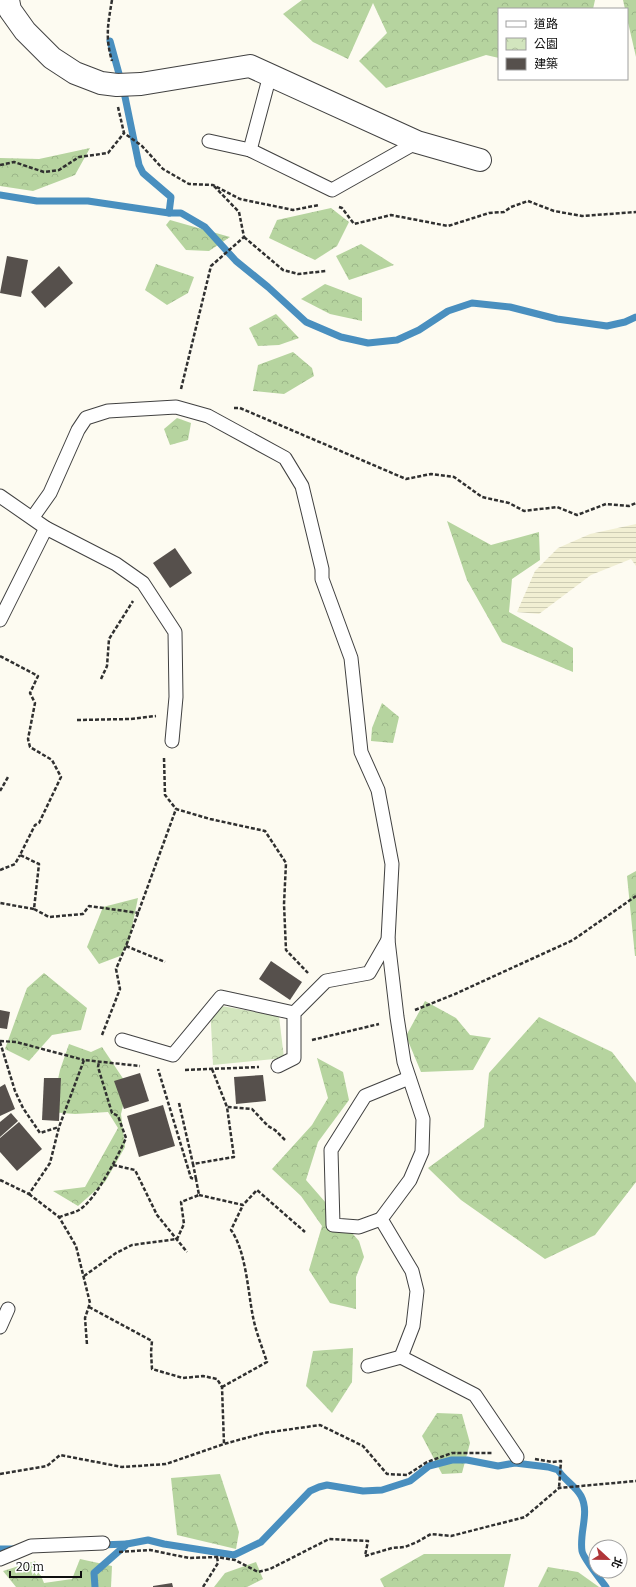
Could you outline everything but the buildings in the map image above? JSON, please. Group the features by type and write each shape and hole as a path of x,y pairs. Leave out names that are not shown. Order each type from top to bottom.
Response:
{"street":[{"path":"8,0 10,10 25,31 52,58 75,73 101,82 141,84 250,66 417,142 480,160"}],"lane":[{"path":"250,150 270,75"},
{"path":"208,141 250,150 332,190 417,142"},
{"path":"33,517 50,493 78,430 86,418 108,411 176,407 208,416 285,458 302,486 322,569 322,579 351,658 361,752 378,790 392,864 388,940 404,1062 423,1119 422,1152 410,1180 381,1219 359,1228 333,1225 331,1150 365,1096 409,1078"},
{"path":"0,496 33,517 46,528 116,564 144,584 175,632 176,697 169,738"},
{"path":"0,620 46,528"},
{"path":"278,1066 294,1058 294,1013 326,981 369,973 388,940"},
{"path":"122,1040 173,1055 221,997 294,1013"},
{"path":"381,1219 412,1271 417,1291 414,1326 401,1357"},
{"path":"0,1327 8,1309"},
{"path":"368,1366 401,1357 475,1395 517,1457"},
{"path":"0,1558 31,1546 103,1543"}],"path":[{"path":"112,0 107,29 108,47 116,74 122,84"},
{"path":"0,165 14,162 44,172 59,170 79,157 108,153 124,133"},
{"path":"130,136 142,146 163,169 189,184 213,185 240,199 293,210 322,204"},
{"path":"213,185 240,212 244,237 283,270 298,274 326,271"},
{"path":"336,205 342,208 354,224 391,215 448,226 489,213 504,212 511,207 528,201 554,211 582,216 636,212"},
{"path":"176,407 211,266 244,237"},
{"path":"232,408 240,408 406,479 431,474 454,477 482,497 509,503 524,511 557,507 577,515 606,504 629,506 636,504"},
{"path":"102,679 107,666 109,639 144,584"},
{"path":"0,656 38,676 30,693 35,703 28,739 30,747 52,760 61,777 39,823 35,825 15,864 0,870"},
{"path":"77,720 130,719 162,715 169,738 165,795 176,810 265,831 286,863 284,904 286,950 321,986"},
{"path":"0,791 8,777"},
{"path":"102,1035 120,989 116,969 139,913 176,810"},
{"path":"20,855 39,864 34,909"},
{"path":"308,1046 312,1040 383,1023 455,994 573,940 636,896"},
{"path":"0,903 34,909 50,916 83,914 89,906 139,913"},
{"path":"126,946 165,962"},
{"path":"59,1127 40,1133 23,1108 15,1091 0,1041 16,1042 84,1060 143,1067"},
{"path":"29,1194 50,1163 59,1127 84,1060"},
{"path":"59,1217 79,1210 89,1200 113,1165 126,1138 118,1116 112,1113 98,1067 99,1062"},
{"path":"180,1070 195,1071 278,1066"},
{"path":"165,1069 157,1069 191,1178 196,1179"},
{"path":"193,1164 234,1157 227,1107 212,1069"},
{"path":"178,1103 193,1164 198,1195"},
{"path":"227,1107 252,1109 268,1126 275,1130 286,1141"},
{"path":"113,1165 135,1170 157,1214 187,1252"},
{"path":"0,1180 29,1194 59,1217 76,1246 90,1303 85,1318 87,1345"},
{"path":"222,1387 267,1362 254,1319 241,1251 237,1239 231,1230 243,1205 256,1190 305,1232"},
{"path":"177,1239 184,1224 181,1202 198,1195 243,1205"},
{"path":"84,1276 116,1252 132,1245 177,1239"},
{"path":"89,1307 152,1341 150,1352 152,1369 184,1378 203,1376 217,1379 222,1387 224,1444"},
{"path":"0,1474 47,1466 60,1455 122,1467 166,1464 224,1444 264,1433 320,1425 363,1446 387,1474 407,1475 427,1462 452,1453 489,1453 552,1462 561,1461 559,1488"},
{"path":"114,1552 150,1550 189,1558 217,1558 235,1560 258,1572 270,1569 329,1539 368,1540 365,1556 392,1548 405,1547 431,1534 450,1536 525,1517 559,1488 636,1481"},
{"path":"203,1587 218,1563 217,1558"}],"shaded area":[{"path":"636,524 636,566 631,559 591,575 539,614 517,612 535,571 558,548 590,534"}],"green space":[{"path":"302,0 595,0 593,8 498,8 498,58 486,55 386,88 359,61 387,33 373,3 348,59 313,42 283,14"},
{"path":"623,0 636,0 636,57 628,22 628,8 625,8"},
{"path":"90,148 75,175 33,191 0,186 0,158 39,159"},
{"path":"331,208 349,222 337,246 315,260 269,238 277,220"},
{"path":"170,220 230,237 209,251 186,250 166,225"},
{"path":"361,244 394,265 349,280 336,256"},
{"path":"156,264 194,277 188,293 167,305 145,290"},
{"path":"325,284 362,298 362,321 330,314 301,299"},
{"path":"276,314 299,338 279,345 258,346 249,328"},
{"path":"293,352 312,368 314,376 284,394 253,391 258,365"},
{"path":"177,418 191,423 188,440 170,445 164,429"},
{"path":"447,521 491,545 539,532 540,560 512,579 509,612 573,648 573,672 502,642 467,580"},
{"path":"382,703 399,717 393,743 371,741 372,728"},
{"path":"636,871 636,956 635,956 627,876"},
{"path":"138,898 129,942 120,956 99,964 87,947 103,907"},
{"path":"44,973 87,1008 81,1030 52,1035 29,1061 5,1049 27,988"},
{"path":"425,1001 456,1018 470,1035 491,1038 473,1070 421,1072 406,1036"},
{"path":"210,1004 279,1016 284,1058 213,1065"},
{"path":"539,1017 612,1052 636,1083 636,1182 595,1235 545,1259 461,1200 428,1168 484,1127 489,1073"},
{"path":"69,1044 91,1052 102,1047 128,1086 121,1114 125,1147 105,1182 78,1206 53,1191 85,1187 118,1128 108,1112 75,1114 51,1112 60,1070"},
{"path":"317,1058 343,1072 349,1100 318,1142 306,1180 359,1241 364,1257 356,1277 356,1309 330,1303 309,1270 322,1226 301,1196 272,1169 312,1125 328,1098"},
{"path":"353,1348 352,1382 332,1413 306,1386 313,1351"},
{"path":"437,1413 462,1414 470,1443 462,1473 442,1474 422,1436"},
{"path":"220,1474 239,1532 236,1549 177,1535 171,1478"},
{"path":"424,1554 511,1554 504,1587 384,1587 380,1579"},
{"path":"80,1559 112,1566 111,1587 16,1587 3,1571 35,1561 44,1583 72,1579"},
{"path":"256,1562 263,1579 247,1587 214,1587 225,1573"},
{"path":"548,1567 578,1572 599,1587 538,1587"}],"waterway":[{"path":"110,41 124,92 139,165 143,173 171,197 169,213"},
{"path":"0,195 37,201 88,201 169,213 181,213 205,227 236,261 268,287 306,322 341,337 368,343 397,340 419,330 448,311 472,303 510,307 557,319 607,326 625,322 636,317"},
{"path":"95,1587 94,1573 127,1544 148,1540 234,1555 261,1542 310,1491 319,1487 327,1485 363,1491 382,1490 410,1481 429,1466 452,1460 467,1460 498,1466 515,1463 548,1467 558,1470 576,1489 584,1502 585,1509 581,1544 582,1551 589,1564 606,1587"},
{"path":"100,1545 127,1544"},
{"path":"0,1549 17,1549"}]}
